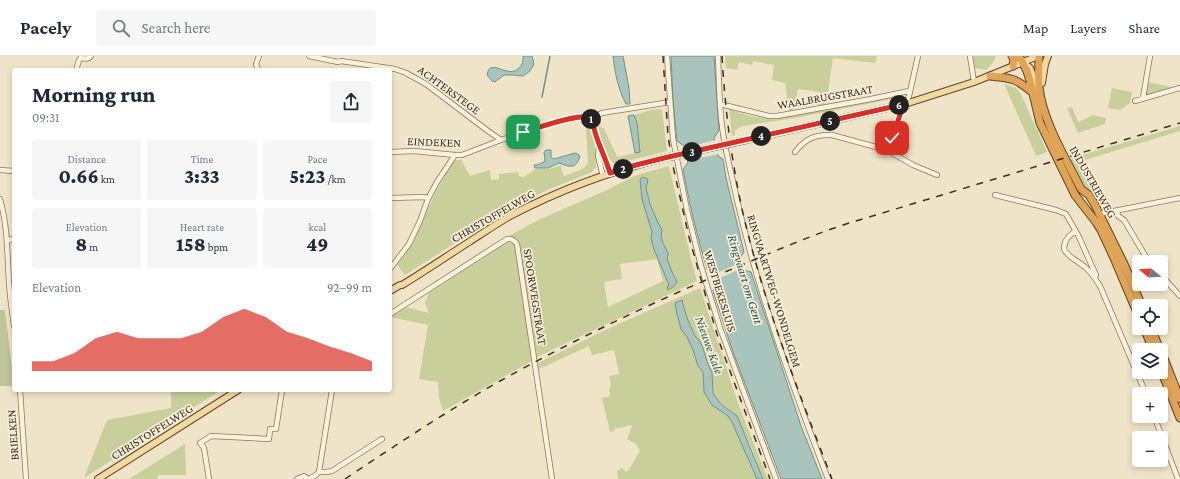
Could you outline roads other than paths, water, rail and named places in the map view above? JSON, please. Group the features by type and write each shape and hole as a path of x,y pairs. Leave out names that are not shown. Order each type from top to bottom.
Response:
{"highway":[{"path":"1012,56 1014,58 1013,66"},
{"name":"INDUSTRIEWEG","path":"1038,56 1041,97 1045,112 1058,144 1081,189 1090,196 1125,266 1139,299"},
{"name":"INDUSTRIEWEG","path":"1021,59 1030,81 1040,123 1075,195 1096,222 1114,258 1132,300"},
{"path":"990,76 1014,80 1022,83 1033,93"},
{"path":"1168,369 1180,399"},
{"path":"1165,379 1180,418"}],"main road":[{"name":"CHRISTOFFELWEG","path":"392,290 402,285 509,217 556,193 610,173 664,158 905,104 990,76 1013,66 1021,59 1038,56"},
{"path":"1041,97 1042,78 1048,56"},
{"path":"1021,59 1030,68 1041,97"},
{"name":"CHRISTOFFELWEG","path":"392,294 402,285"},
{"name":"CHRISTOFFELWEG","path":"98,479 235,392"}],"street":[{"path":"77,68 81,57 88,59 91,56"},
{"path":"257,68 256,64 259,56"},
{"name":"ACHTERSTEGE","path":"309,56 333,61 388,68"},
{"name":"WESTBEKESLUIS","path":"667,56 672,139 701,266 720,328 776,479"},
{"name":"RINGVAARTWEG-WONDELGEM","path":"718,56 720,104 726,154 753,264 779,345 828,479"},
{"path":"887,150 901,112 909,96 918,56"},
{"path":"970,56 974,82"},
{"path":"1143,98 1150,56"},
{"name":"ACHTERSTEGE","path":"392,69 406,73 426,84 501,140"},
{"path":"1135,101 1180,88"},
{"name":"WAALBRUGSTRAAT","path":"720,104 769,116 777,116 909,91"},
{"path":"610,173 599,145 591,118 602,113 670,102"},
{"name":"EINDEKEN","path":"392,152 414,150 462,155 501,140 568,119 584,116 591,118"},
{"path":"795,152 805,141 827,134 858,141 887,150 913,165 937,175"},
{"path":"599,145 598,156 603,176"},
{"path":"392,266 409,244 428,199 437,182 455,155"},
{"path":"0,170 12,171"},
{"path":"994,195 1056,210 1066,214 1084,249 1143,387"},
{"path":"392,198 425,197 428,199"},
{"path":"0,198 5,219 12,309"},
{"path":"1099,214 1180,198"},
{"path":"1117,210 1118,216 1124,220 1145,255"},
{"path":"1075,231 1067,237 1064,244 1064,249 1068,255 1091,272 1100,286"},
{"path":"7,240 12,239"},
{"name":"SPOORWEGSTRAAT","path":"392,313 507,239 511,239 517,244 552,479"},
{"path":"1168,283 1180,296"},
{"name":"BRIELKEN","path":"20,392 26,479"},
{"path":"209,479 204,448 200,443 210,436 269,439 270,429 276,429 282,392"},
{"path":"297,479 304,476 309,479 318,472 332,392"},
{"path":"1157,423 1178,479"},
{"path":"318,472 332,471 382,439"}],"water":[{"path":"523,56 532,56 534,64 530,71 523,76 504,75 495,82 492,81 487,75 489,70 492,68 515,71 521,65"},
{"path":"613,56 623,56 629,88 630,104 626,104 621,93"},
{"name":"Ringvaart om Gent","path":"671,56 714,56 719,130 714,138 718,156 723,159 726,178 744,252 739,260 744,270 751,272 801,426 822,479 781,479 733,352 713,291 717,281 713,271 707,269 688,194 683,169 688,163 684,146 677,141"},
{"path":"634,115 637,123 640,152 635,153 628,116"},
{"path":"546,150 551,150 551,157 554,159 575,153 580,156 577,164 572,166 566,166 559,163 548,168 535,168 534,165 544,162 544,152"},
{"path":"643,177 648,179 646,188 650,204 662,230 661,236 668,253 667,259 677,282 668,290 667,287 669,285 653,247 651,237 652,232 642,199 640,179"},
{"path":"682,300 687,318 695,336 703,348 712,372 713,394 722,405 737,416 763,479 757,479 728,416 712,405 704,392 703,372 698,366 693,350 687,337 681,329 676,310 675,303"}],"waterway":[{"path":"542,97 550,56"}],"railway":[{"path":"663,56 668,136 673,166 689,237 720,344 770,479"},
{"path":"722,56 732,152 738,190 751,244 760,278 782,346 832,479"},
{"path":"345,479 441,416 500,381 609,324 720,274 830,229 1180,123"}],"water label":[{"name":"Nieuwe Kale","path":"710,345"}]}
